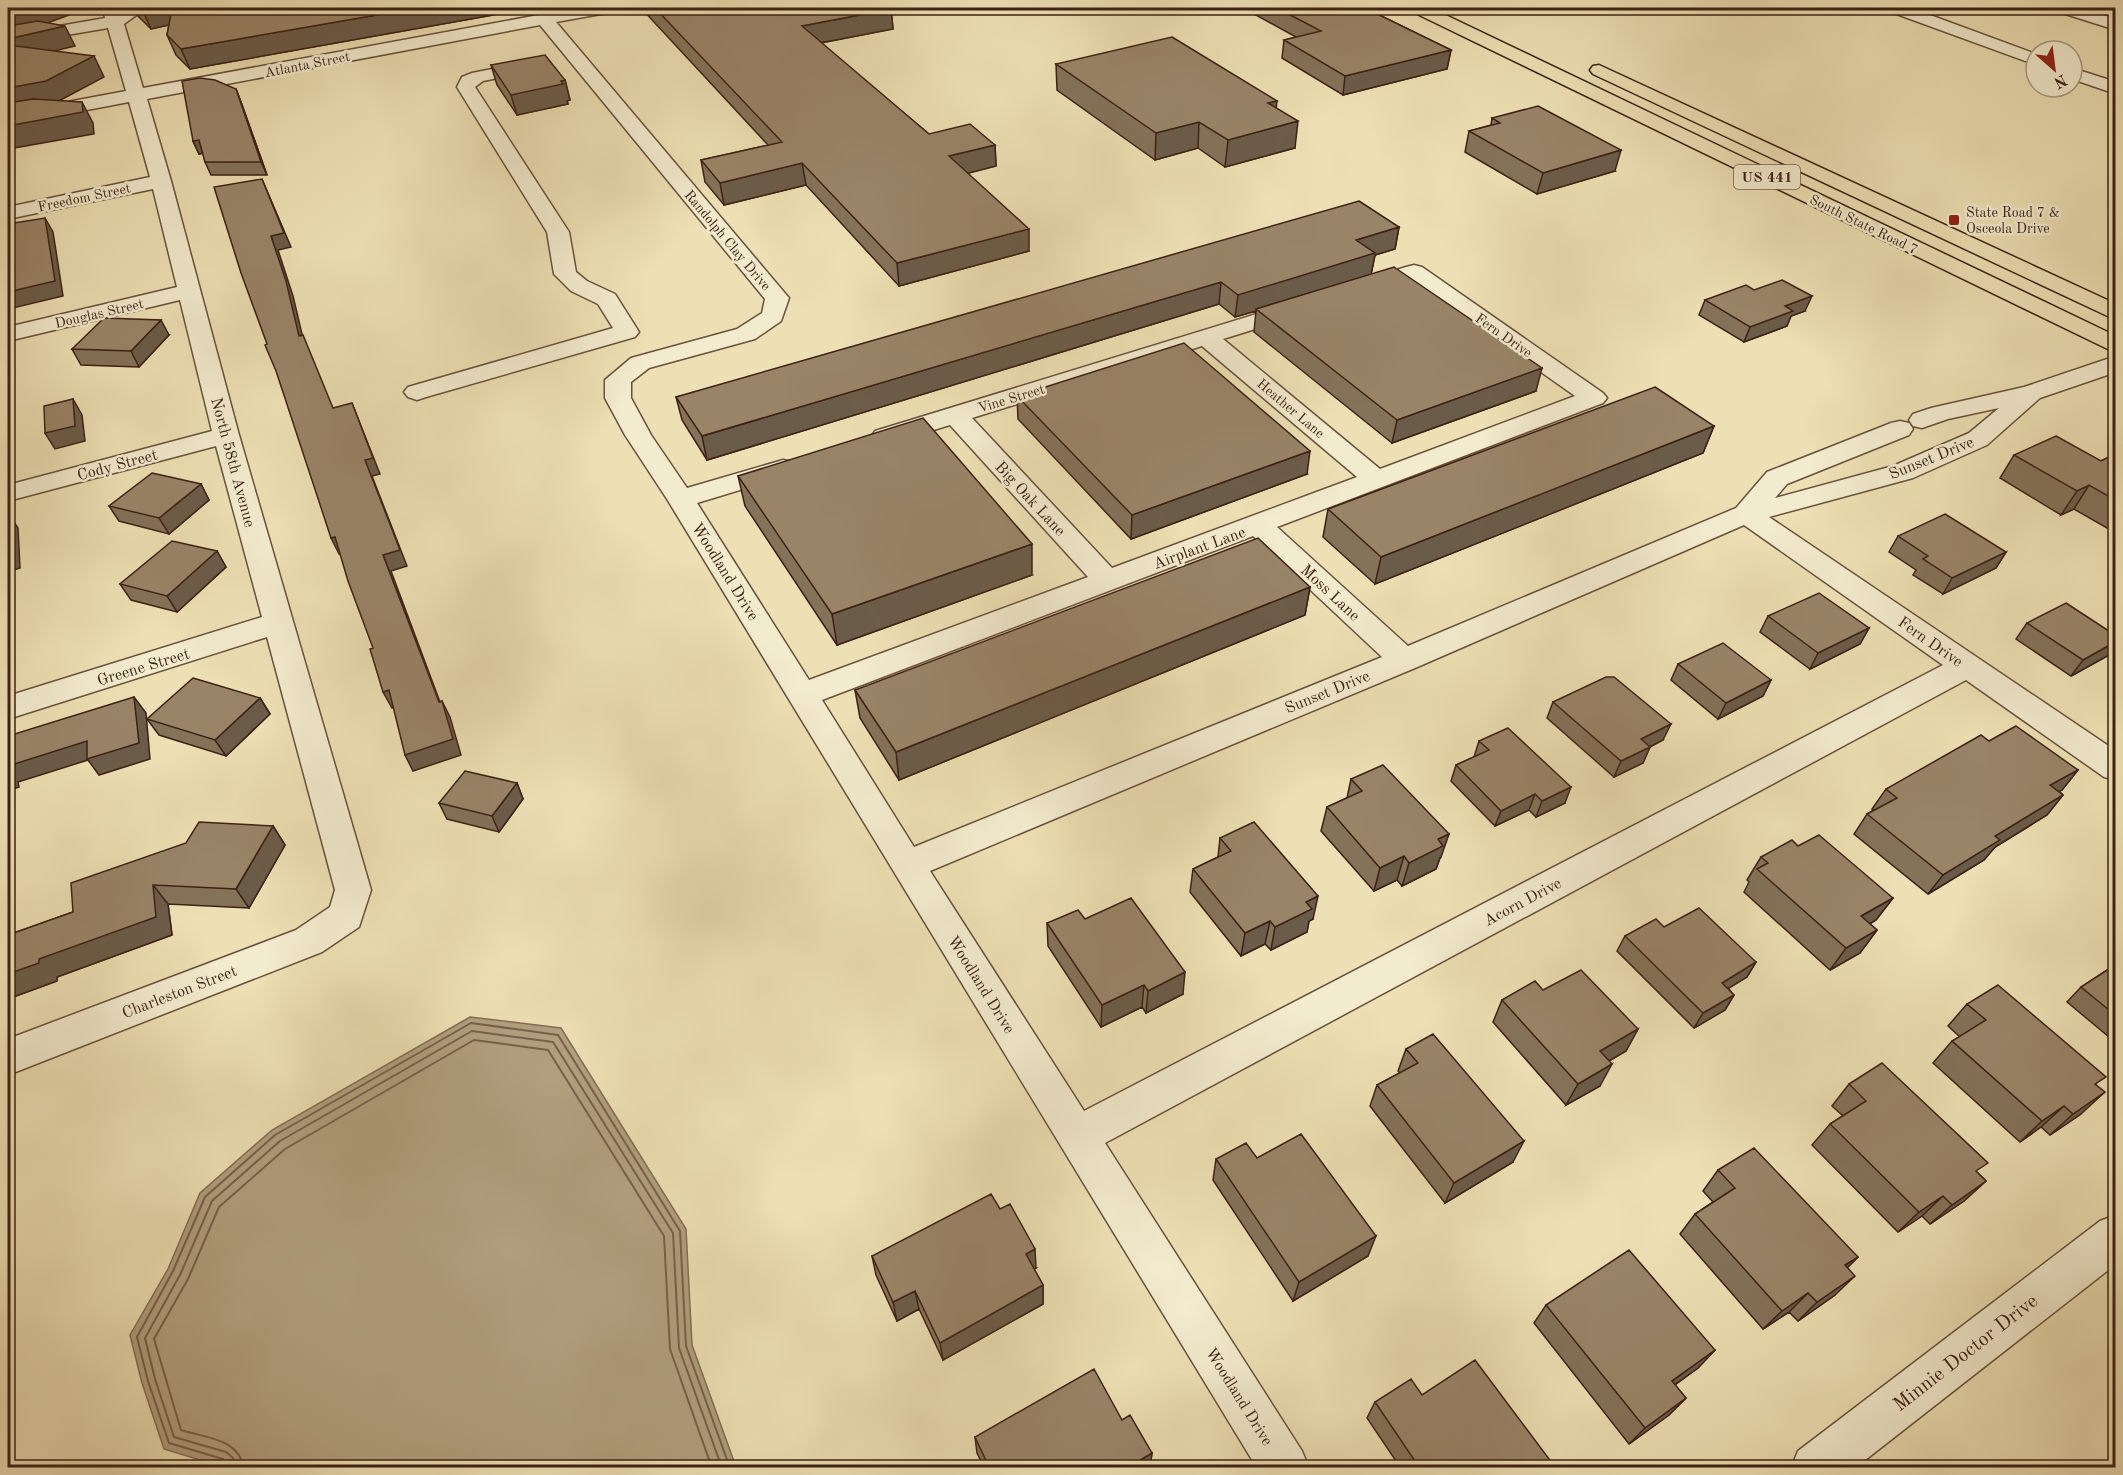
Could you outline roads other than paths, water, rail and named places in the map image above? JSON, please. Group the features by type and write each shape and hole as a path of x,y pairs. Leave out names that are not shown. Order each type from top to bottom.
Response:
{"main road":[{"name":"South State Road 7","path":"1419,8 2115,346"},
{"name":"South State Road 7","path":"1587,64 2115,313"}],"street":[{"path":"8,40 138,8"},
{"name":"Atlanta Street","path":"8,119 606,8"},
{"path":"1898,8 2024,55"},
{"path":"2065,8 2115,24"},
{"name":"North 58th Avenue","path":"113,14 161,181 226,435 353,890 346,916"},
{"name":"Randolph Clay Drive","path":"544,19 777,298 773,316 746,334 640,363 618,380 618,398 638,435 681,499"},
{"path":"417,392 627,332 607,299 579,286 566,274 558,232 466,87 469,81 478,77 575,58"},
{"path":"2084,77 2115,89"},
{"name":"Freedom Street","path":"8,213 161,181"},
{"name":"Vine Street","path":"866,442 1414,272"},
{"name":"Fern Drive","path":"1414,272 1594,398"},
{"name":"Douglas Street","path":"8,334 190,291"},
{"name":"Heather Lane","path":"1206,337 1377,480"},
{"name":"Sunset Drive","path":"1746,514 1777,478 1940,413 2031,393 2115,363"},
{"name":"Sunset Drive","path":"907,865 1404,660 1746,514 1903,472 1978,439 2031,393"},
{"name":"Airplant Lane","path":"803,695 1594,398"},
{"name":"Big Oak Lane","path":"955,415 1107,580"},
{"path":"1900,429 1922,464"},
{"name":"Cody Street","path":"8,493 226,435"},
{"path":"681,499 800,463"},
{"name":"Woodland Drive","path":"681,499 907,865 1285,1467"},
{"name":"Fern Drive","path":"1746,514 2115,768"},
{"name":"Moss Lane","path":"1258,525 1404,660"},
{"name":"Greene Street","path":"8,708 278,623"},
{"name":"Acorn Drive","path":"1077,1136 1967,666"},
{"name":"Charleston Street","path":"8,1057 309,941 346,916"},
{"name":"Minnie Doctor Drive","path":"1815,1467 2115,1236"}],"water":[{"path":"470,1017 561,1028 686,1229 692,1345 736,1467 226,1468 164,1449 142,1383 130,1335 168,1269 200,1193 272,1130"}],"place":[{"name":"State Road 7 & Osceola Drive","path":"1954,220"}]}
